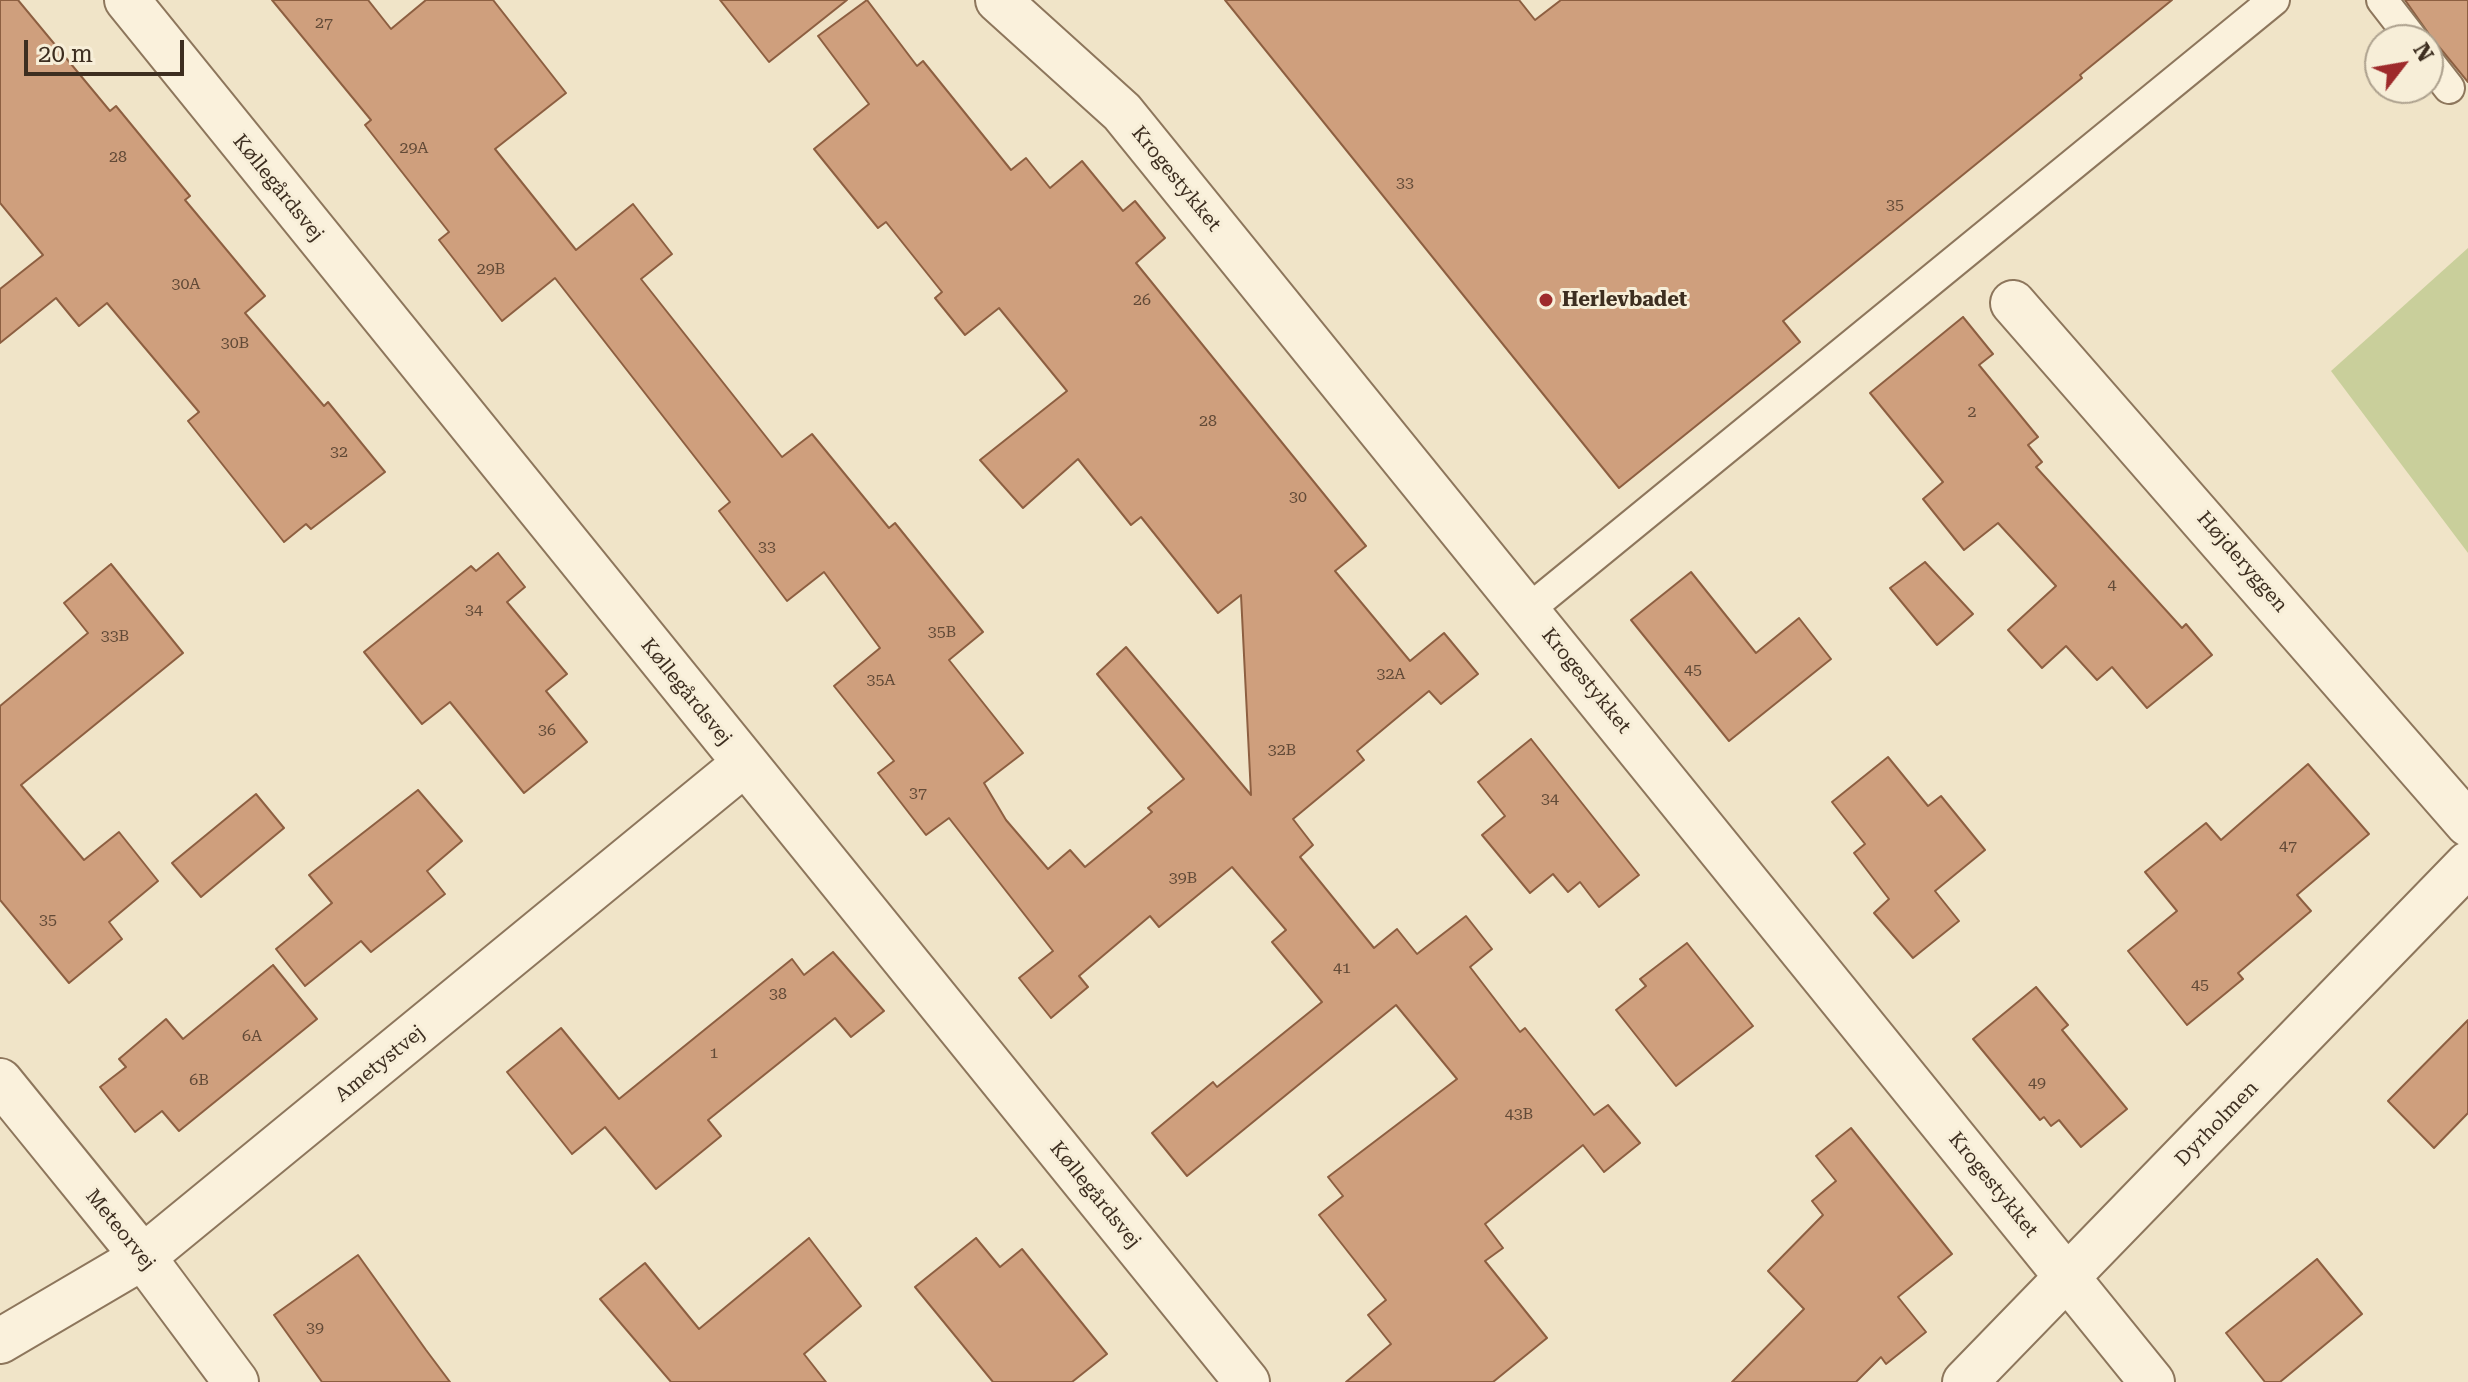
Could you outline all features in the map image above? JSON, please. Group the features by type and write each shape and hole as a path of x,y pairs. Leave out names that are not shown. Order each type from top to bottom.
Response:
{"street":[{"name":"Køllegårdsvej","path":"127,0 1247,1382"},
{"name":"Krogestykket","path":"998,0 1122,112 2152,1382"},
{"name":"Højderyggen","path":"2013,303 2468,824"},
{"name":"Ametystvej","path":"0,1341 143,1257 744,764"},
{"name":"Dyrholmen","path":"1965,1382 2468,864"},
{"name":"Meteorvej","path":"0,1081 143,1257 236,1382"}],"lane":[{"path":"1528,610 2274,0"},
{"path":"2382,0 2401,24"},
{"path":"2444,82 2449,88"}],"green space":[{"path":"2468,248 2468,553 2331,371"}],"building":[{"path":"0,0 18,0 110,111 116,106 190,196 185,200 265,296 245,313 324,406 328,402 385,472 311,529 306,524 284,542 188,421 199,412 107,303 79,326 56,298 0,343 0,289 43,255 0,203"},
{"path":"272,0 368,0 391,29 426,0 493,0 566,93 495,149 576,250 633,204 672,254 641,279 782,457 812,434 889,528 895,523 983,632 949,660 1023,753 984,783 1006,820 1048,869 1070,850 1085,867 1152,812 1148,808 1184,779 1097,674 1126,647 1251,795 1241,595 1218,613 1141,517 1131,525 1078,459 1023,508 980,460 1067,391 999,308 965,335 935,298 942,292 886,222 878,228 814,149 869,104 818,36 867,0 917,66 923,61 1011,170 1026,158 1050,188 1082,161 1123,211 1135,201 1165,238 1136,263 1366,546 1335,571 1410,661 1444,633 1478,674 1441,704 1429,691 1357,751 1364,760 1293,819 1313,845 1300,857 1374,948 1397,929 1417,954 1466,916 1492,949 1470,967 1520,1032 1525,1028 1594,1115 1608,1105 1640,1143 1604,1172 1583,1145 1485,1224 1503,1248 1485,1261 1547,1338 1493,1382 1346,1382 1391,1344 1368,1315 1386,1300 1319,1215 1343,1196 1328,1177 1457,1079 1396,1005 1187,1176 1152,1133 1213,1082 1217,1087 1322,1002 1272,942 1286,930 1232,867 1159,927 1150,916 1079,976 1088,987 1051,1018 1019,978 1053,951 949,818 926,835 878,773 894,761 834,686 880,648 824,572 787,601 719,511 730,502 555,278 502,321 439,240 449,232 365,125 371,120"},
{"path":"720,0 847,0 769,62"},
{"path":"1225,0 1519,0 1535,20 1561,0 2172,0 2080,75 2082,78 1783,321 1800,342 1619,488"},
{"path":"2405,0 2468,0 2468,82 2444,53 2444,24 2422,24"},
{"path":"1963,317 1993,354 1979,365 2038,437 2028,445 2042,462 2036,467 2182,628 2186,624 2212,655 2147,708 2112,667 2097,680 2066,646 2042,668 2008,630 2056,586 1998,523 1964,550 1923,499 1943,482 1870,393"},
{"path":"498,553 525,587 507,602 567,674 546,691 587,742 524,793 450,702 422,724 364,652 471,566 476,571"},
{"path":"1925,562 1973,614 1937,645 1890,588"},
{"path":"111,564 183,653 21,785 84,860 119,832 158,881 109,922 122,939 69,983 0,900 0,706 88,633 64,603"},
{"path":"1691,572 1756,653 1799,618 1831,659 1729,741 1631,620"},
{"path":"1531,739 1639,875 1599,907 1580,882 1568,892 1553,874 1530,893 1482,835 1505,816 1478,782"},
{"path":"1888,757 1928,806 1941,796 1985,850 1935,891 1959,921 1913,958 1874,913 1889,899 1854,853 1865,844 1832,802"},
{"path":"2308,764 2369,834 2297,895 2311,911 2238,973 2243,979 2187,1025 2128,951 2177,911 2145,872 2206,823 2221,840"},
{"path":"418,790 462,841 427,871 445,894 371,952 361,941 305,986 276,949 332,903 309,875"},
{"path":"256,794 284,828 201,897 172,863"},
{"path":"1687,943 1753,1026 1676,1086 1616,1010 1646,986 1640,979"},
{"path":"833,952 884,1011 851,1037 835,1018 708,1120 721,1136 656,1189 605,1127 572,1154 507,1072 561,1028 619,1099 792,959 804,975"},
{"path":"273,965 317,1019 179,1131 162,1111 135,1132 100,1087 126,1067 119,1059 166,1019 183,1039"},
{"path":"2036,987 2068,1025 2062,1030 2127,1109 2081,1147 2059,1120 2051,1126 2044,1117 2040,1120 1973,1039"},
{"path":"2468,1020 2468,1113 2434,1148 2388,1101"},
{"path":"1851,1128 1952,1254 1898,1297 1926,1332 1886,1364 1881,1357 1856,1382 1732,1382 1804,1309 1768,1271 1823,1215 1812,1201 1836,1181 1816,1156"},
{"path":"809,1238 861,1306 804,1354 826,1382 671,1382 600,1299 645,1263 699,1329"},
{"path":"976,1238 1000,1267 1022,1249 1107,1354 1072,1382 993,1382 915,1287"},
{"path":"358,1255 450,1382 322,1382 274,1315"},
{"path":"2317,1259 2362,1314 2280,1382 2265,1382 2226,1333"}],"place":[{"name":"Herlevbadet","path":"1546,300"}]}
